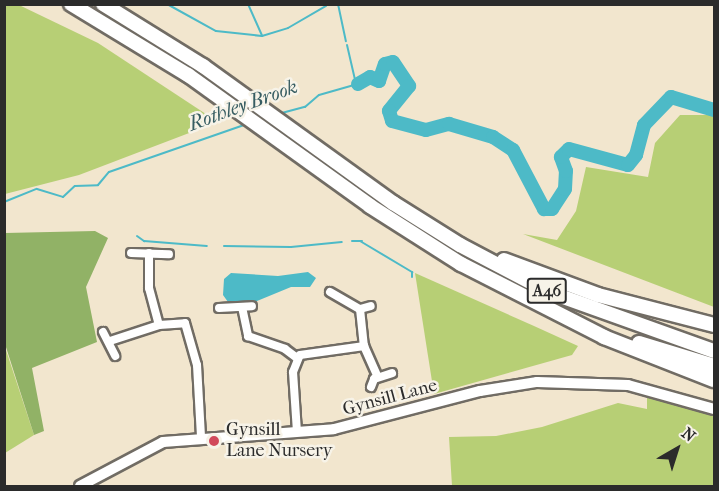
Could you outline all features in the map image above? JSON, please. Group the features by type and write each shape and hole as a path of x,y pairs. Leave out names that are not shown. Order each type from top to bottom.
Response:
{"highway":[{"name":"A46","path":"103,4 203,66 377,192 460,245 549,292 714,351"},
{"name":"A46","path":"73,6 245,115 354,195 461,264 604,337 714,380"},
{"name":"A46","path":"393,203 516,266 598,295 714,325"},
{"name":"A46","path":"553,311 714,366"}],"street":[{"path":"131,253 169,254"},
{"path":"149,253 150,288 159,325"},
{"path":"330,292 360,309 370,306"},
{"path":"219,309 252,306"},
{"path":"242,307 248,336 285,349 297,358"},
{"path":"360,309 364,346 378,377"},
{"path":"110,340 159,325 182,321 188,327 197,365 201,437"},
{"path":"103,332 110,340 115,356"},
{"path":"297,432 293,372 297,358 308,351 364,346"},
{"path":"371,387 378,377 392,373"},
{"name":"Gynsill Lane","path":"80,486 153,446 201,437 334,429 480,391 546,381 628,385 714,409"}],"green space":[{"path":"4,5 19,5 98,43 218,122 79,175 5,194"},
{"path":"680,115 714,115 714,307 523,234 557,240 576,211 586,167 648,177 655,143"},
{"path":"95,231 108,238 86,287 97,342 32,368 44,431 34,435 5,344 5,233"},
{"path":"415,273 578,346 572,355 434,394"},
{"path":"4,344 34,435 5,453 4,453"},
{"path":"647,393 714,413 714,486 452,486 449,437 496,436 542,427 618,403 647,409"}],"water":[{"path":"308,272 316,278 310,287 291,287 257,301 228,302 223,295 224,279 231,273 278,276"}],"waterway":[{"path":"167,4 216,31 262,36 288,28 326,6"},
{"path":"248,4 262,36"},
{"path":"338,4 346,41"},
{"path":"347,45 356,83"},
{"name":"Rothley Brook","path":"358,84 370,77 379,81 385,64 393,62 409,86 389,111 392,121 426,130 449,124 493,137 513,150 544,209 552,209 565,189 566,171 561,157 569,149 628,165 636,155 644,125 671,97 714,110"},
{"name":"Rothley Brook","path":"278,114 305,107 319,95 358,84"},
{"name":"Rothley Brook","path":"4,202 37,189 63,197 75,186 98,185 109,172 247,124"},
{"path":"137,236 144,241 207,246"},
{"path":"352,241 362,241"},
{"path":"360,241 412,272 412,277"},
{"path":"224,246 291,247 342,242"}],"place":[{"name":"Gynsill Lane Nursery","path":"214,441"}]}
